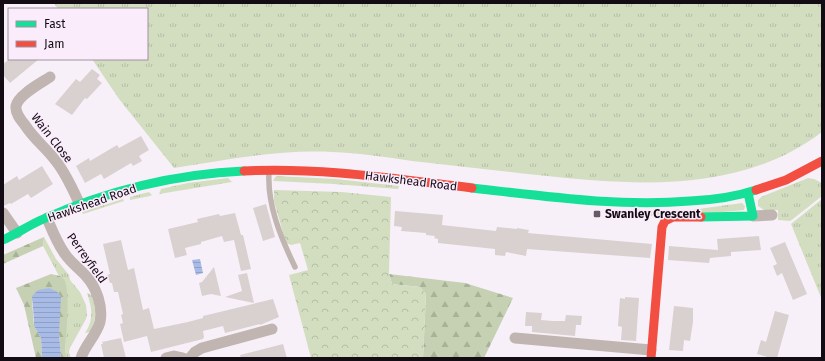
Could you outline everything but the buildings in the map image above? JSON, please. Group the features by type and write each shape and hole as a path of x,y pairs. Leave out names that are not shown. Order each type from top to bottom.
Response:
{"street":[{"name":"Wain Close","path":"50,77 20,99 16,106 16,113 26,128 56,160 80,205"},
{"name":"Hawkshead Road","path":"3,240 47,218 80,205 139,187 196,175 236,171 307,170 572,200 662,204 707,201 748,193 793,177 821,164"},
{"path":"748,193 753,216"},
{"path":"3,213 17,233"},
{"path":"515,338 651,354 662,227 665,221 673,217 772,215"},
{"name":"Perreyfield","path":"47,218 64,252 91,282 99,302 99,323 96,332 86,346 81,358"},
{"path":"190,358 195,352 202,348 272,329"},
{"path":"166,358 174,356 183,358"}],"lane":[{"path":"269,170 268,183 270,198 284,244 295,267"}],"green space":[{"path":"54,3 822,3 822,132 791,152 759,166 725,175 690,180 654,182 619,182 547,176 362,154 312,151 273,154 174,168 119,99 93,60 148,60 148,8 57,8"},
{"path":"276,176 336,179 399,186 398,189 273,181"},
{"path":"228,178 232,182 159,194 161,189 188,183"},
{"path":"808,178 822,183 822,196 790,221 778,220 778,210 764,210 758,206 758,200 761,197"},
{"path":"274,190 342,192 391,197 389,274 392,284 420,287 426,294 423,358 311,358 289,275 308,270 300,243 291,245 286,243 274,201"},
{"path":"149,192 152,195 130,200 130,197"},
{"path":"123,199 124,201 83,214 82,212"},
{"path":"822,199 822,300 791,224"},
{"path":"742,203 745,206 744,210 662,218 658,216 643,216 646,212 691,210"},
{"path":"44,237 56,259 80,292 86,305 86,319 70,348 69,352 71,358 66,358 65,356 67,295 63,278 59,276 43,246"},
{"path":"44,237 43,246 3,264 3,255"},
{"path":"51,274 62,277 66,283 68,303 66,358 60,358 59,318 32,301 34,326 41,338 42,358 36,358 24,305 16,288"},
{"path":"389,274 465,283 513,298 484,358 423,358 426,294 420,287 392,284"},
{"path":"87,293 92,295 95,314 94,323 90,332 85,333 91,318 90,304"}],"water":[{"path":"200,259 203,273 196,275 192,260"},
{"path":"49,288 57,292 61,297 59,334 60,358 42,358 41,338 34,326 32,296 38,290"}],"traffic: fast":[{"path":"3,240 41,220 114,193 166,180 244,171"},
{"path":"472,188 581,200 635,203 707,200 756,190"},
{"path":"701,217 753,216 748,193"}],"traffic: jam":[{"path":"756,190 786,180 822,161"},
{"path":"244,171 272,170 330,172 472,188"},
{"path":"651,358 662,227 665,221 673,217 701,217"}],"place":[{"name":"Swanley Crescent","path":"597,214"}]}
